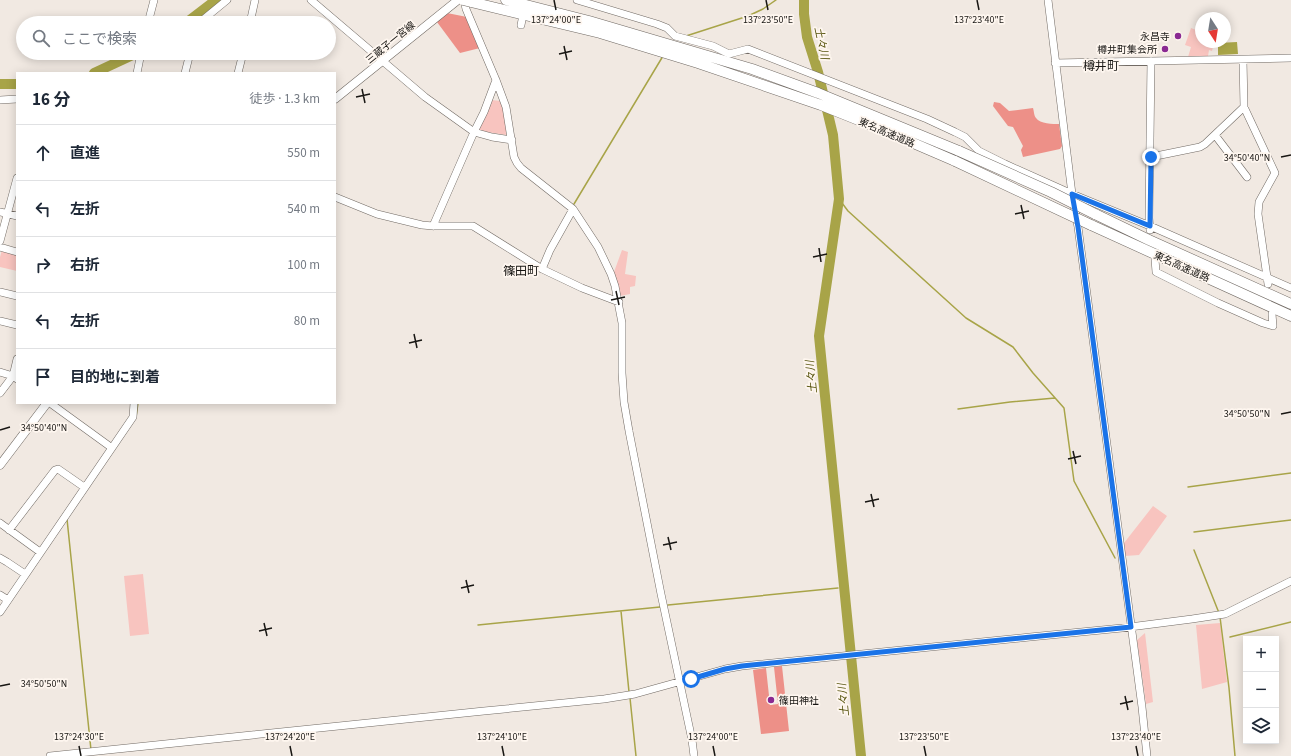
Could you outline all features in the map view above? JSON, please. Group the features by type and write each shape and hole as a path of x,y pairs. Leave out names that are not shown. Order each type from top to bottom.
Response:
{"highway":[{"name":"東名高速道路","path":"506,0 589,21 728,67 818,93 959,151 1051,192 1149,240 1291,304"},
{"name":"東名高速道路","path":"466,1 662,46"},
{"name":"東名高速道路","path":"728,67 955,161 1291,316"}],"main road":[{"name":"三蔵子一宮線","path":"336,98 458,0"},
{"path":"0,465 46,404"}],"street":[{"path":"150,16 154,0"},
{"path":"208,16 228,0"},
{"path":"252,16 255,0"},
{"path":"311,0 330,16"},
{"path":"578,0 657,24 667,28 675,36 713,46 729,54 748,49 927,119 965,137 979,151 1267,281 1291,288"},
{"path":"1048,0 1072,194 1078,227 1142,708 1147,756"},
{"path":"466,1 466,9 506,107 514,157 517,163 521,168 573,209 598,248 611,274 619,302 622,323 624,402 629,432 694,756"},
{"path":"336,21 425,97 474,132 512,140"},
{"path":"1055,63 1291,58"},
{"path":"137,72 140,60"},
{"path":"185,72 188,60"},
{"path":"238,72 241,60"},
{"path":"1243,60 1244,107 1274,173 1259,202 1258,214 1267,281"},
{"path":"1150,228 1152,61"},
{"path":"433,226 484,112 496,80"},
{"path":"0,100 16,99"},
{"path":"1151,157 1200,147 1215,135 1244,107"},
{"path":"1215,135 1247,177"},
{"path":"0,241 3,213 16,180"},
{"path":"336,197 377,214 422,225 473,226 542,269 582,288 619,302"},
{"path":"542,269 550,250 573,209"},
{"path":"3,213 16,216"},
{"path":"0,247 16,252"},
{"path":"1155,259 1156,272 1231,308 1273,326 1272,314"},
{"path":"0,292 16,296"},
{"path":"0,321 16,325"},
{"path":"0,372 15,378 0,394"},
{"path":"51,404 112,448"},
{"path":"0,612 133,417 134,404"},
{"path":"9,530 55,470 58,469 84,487"},
{"path":"0,523 40,552"},
{"path":"0,558 25,574"},
{"path":"50,756 604,699 635,694 725,669 742,666 1131,627 1225,614 1291,581"},
{"path":"0,595 8,600"}],"shaded area":[{"path":"447,13 467,17 480,48 460,53 437,22"},
{"path":"1191,28 1195,30 1195,48 1213,48 1212,51 1209,50 1208,56 1188,57 1191,47 1185,45"},
{"path":"1231,42 1237,42 1238,54 1218,55 1218,48 1231,48"},
{"path":"491,100 501,101 504,109 508,135 480,131 478,129"},
{"path":"994,102 1000,103 1009,111 1033,108 1035,116 1038,120 1047,123 1059,124 1062,146 1060,149 1023,157 1021,150 1023,146 1013,127 1008,126 993,106"},
{"path":"2,250 16,254 16,271 0,267"},
{"path":"622,250 628,252 625,274 636,276 635,286 630,287 630,294 620,296 614,272"},
{"path":"1153,506 1167,516 1139,555 1125,556 1124,543"},
{"path":"143,574 149,634 130,636 124,576"},
{"path":"1220,623 1227,682 1202,689 1196,625"},
{"path":"1145,633 1153,702 1146,704 1137,640"},
{"name":"篠田神社","path":"782,666 789,731 761,734 753,670 766,668 770,705 778,704 774,667"}],"waterway":[{"path":"195,16 216,0"},
{"path":"686,36 748,16 763,9 776,0"},
{"name":"土々川","path":"804,0 807,37 818,72 833,135 839,199 819,336 861,756"},
{"path":"574,204 663,56"},
{"path":"96,72 122,60"},
{"path":"0,84 16,84"},
{"path":"839,199 848,211 966,318 1013,347 1033,373 1064,408 1074,481 1115,558"},
{"path":"958,409 1055,398"},
{"path":"136,417 138,404"},
{"path":"1188,487 1291,473"},
{"path":"67,519 91,750"},
{"path":"1194,532 1291,520"},
{"path":"1194,550 1219,613"},
{"path":"668,605 838,588"},
{"path":"478,625 660,607"},
{"path":"621,611 629,692"},
{"path":"1220,617 1229,688 1235,756"},
{"path":"1230,637 1291,622"},
{"path":"630,698 636,756"}],"place":[{"name":"永昌寺","path":"1178,36"},
{"name":"樽井町集会所","path":"1165,49"},
{"name":"篠田神社","path":"771,700"}],"district":[{"name":"樽井町","path":"1101,66"},
{"name":"篠田町","path":"521,271"}],"route":[{"path":"691,679 725,669 742,666 1131,627 1078,227 1072,194 1150,226 1151,157"}]}
